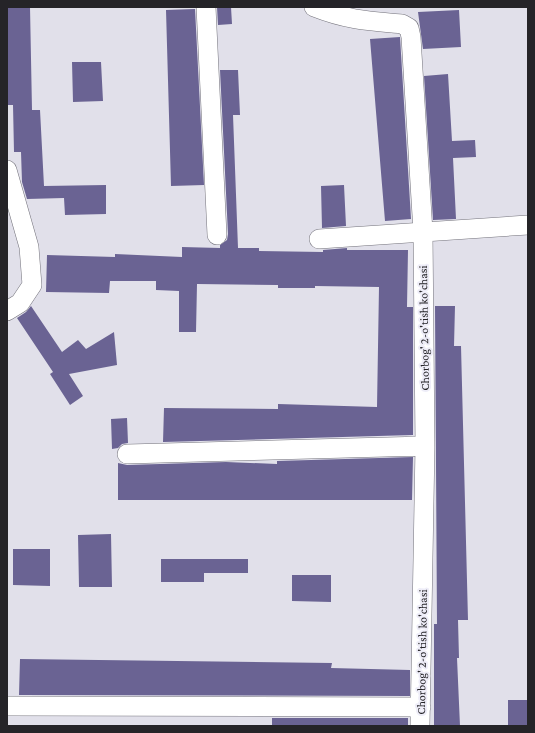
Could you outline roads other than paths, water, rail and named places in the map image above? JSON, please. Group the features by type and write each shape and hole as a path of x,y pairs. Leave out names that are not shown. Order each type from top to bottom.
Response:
{"street":[{"path":"206,7 217,235"},
{"name":"Chorbog' 2-o'tish ko'chasi","path":"314,7 333,14 356,14 402,24 409,28 412,37 423,232 425,446 420,726"},
{"path":"7,170 12,207 29,247 32,285 20,303 7,311"},
{"path":"319,240 528,225"},
{"path":"127,454 425,446"},
{"path":"7,706 421,707"}]}
